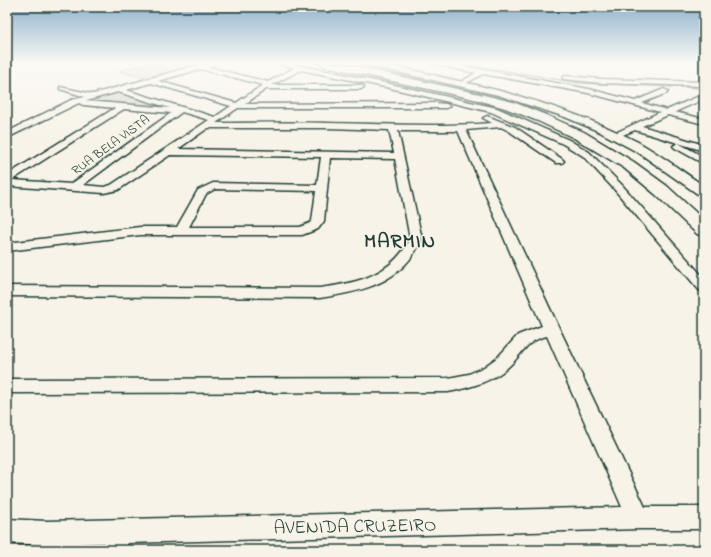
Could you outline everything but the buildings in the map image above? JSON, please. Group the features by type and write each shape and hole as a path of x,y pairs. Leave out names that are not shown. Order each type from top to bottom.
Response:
{"highway":[{"path":"444,89 482,97 509,105 579,135 629,165 661,190 704,230"}],"street":[{"path":"66,89 94,96"},
{"path":"7,135 74,102 124,89"},
{"path":"179,89 238,106 436,105 505,124 559,161"},
{"path":"7,183 104,190 117,186 263,89"},
{"path":"403,89 494,110 566,142 586,154 618,187 704,287"},
{"path":"480,89 534,103 615,135 654,157 704,192"},
{"path":"578,89 704,122"},
{"path":"120,90 216,120"},
{"path":"634,104 664,91"},
{"path":"615,135 701,99"},
{"path":"74,102 180,110"},
{"path":"7,179 123,106"},
{"name":"RUA BELA VISTA","path":"74,187 180,110"},
{"path":"206,126 335,125 392,128 461,128 505,124"},
{"path":"635,127 700,146"},
{"path":"7,291 320,293 361,285 384,275 400,264 410,252 416,239 392,128"},
{"path":"461,128 639,518"},
{"path":"656,133 704,161"},
{"path":"683,149 700,146"},
{"path":"168,152 398,156"},
{"path":"7,247 128,232 302,231 314,226 318,221 326,154"},
{"path":"180,231 202,192 213,186 322,188"},
{"path":"7,386 448,385 461,383 484,375 503,362 515,346 525,338 541,331 552,330"},
{"name":"AVENIDA CRUZEIRO","path":"7,531 46,533 116,541 639,518 704,518"}],"shaded area":[{"path":"119,90 180,109 74,102"}],"district":[{"name":"MARMIN","path":"400,240"}]}
